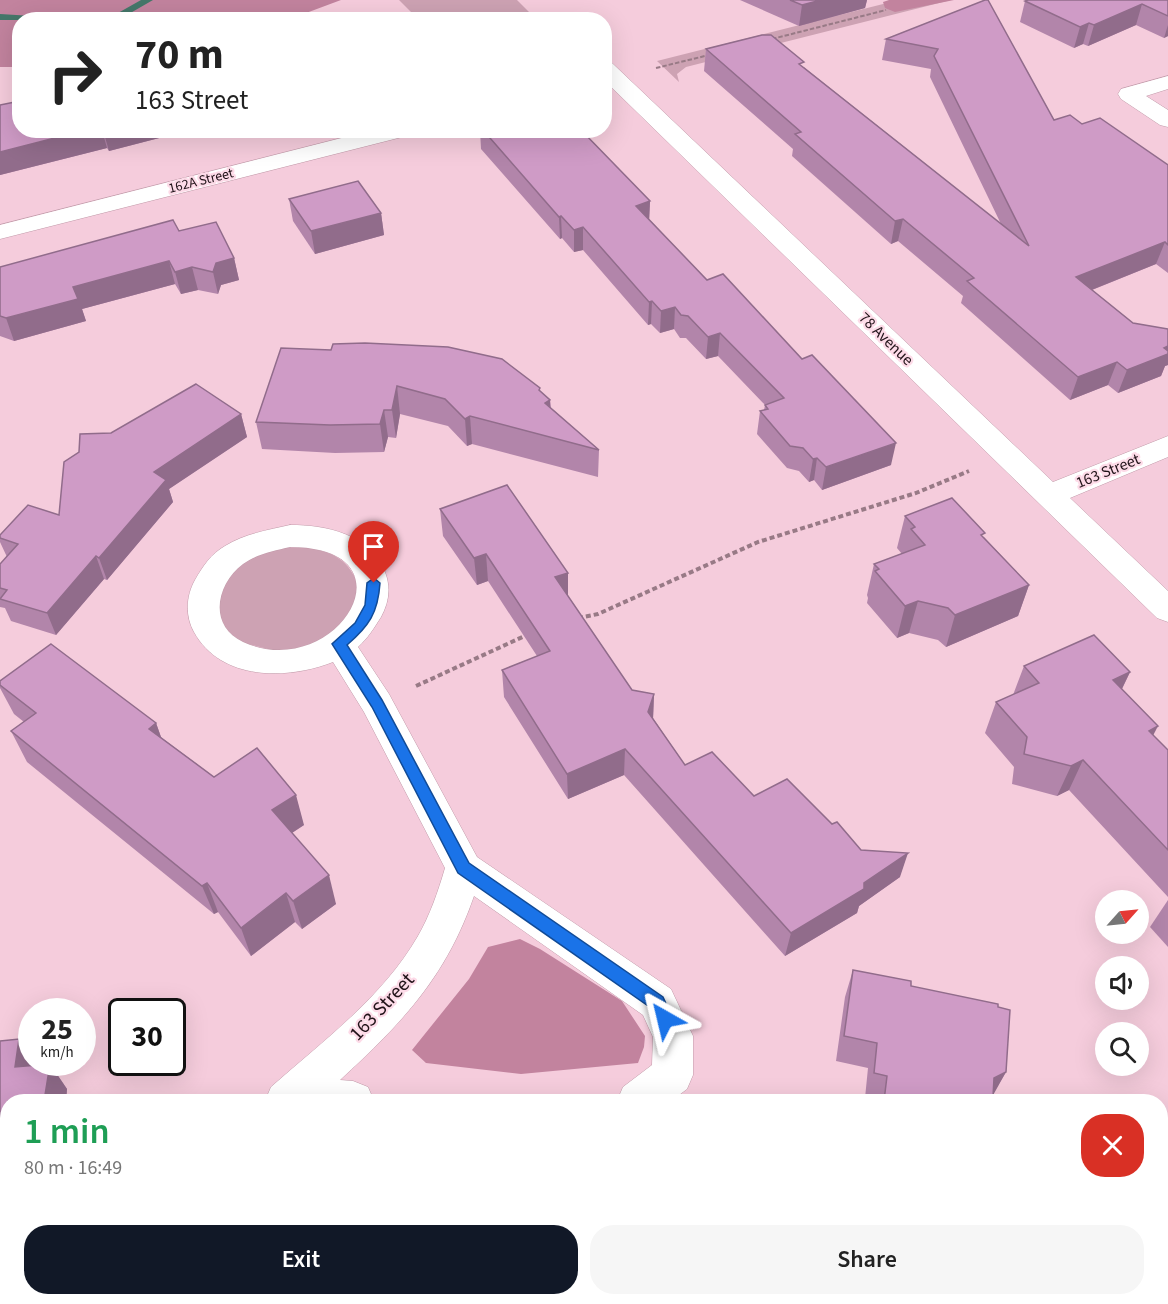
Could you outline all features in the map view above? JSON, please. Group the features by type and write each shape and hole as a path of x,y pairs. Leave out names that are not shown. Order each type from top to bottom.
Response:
{"street":[{"name":"78 Avenue","path":"612,80 1168,610"},
{"path":"1168,82 1129,94 1168,120"},
{"name":"162A Street","path":"0,232 370,138"},
{"name":"163 Street","path":"1048,496 1168,446"},
{"path":"290,536 319,537 344,545 362,560 374,583 372,605 360,626 339,644 322,653 291,661 261,661 233,653 213,638 204,623 202,601 210,579 227,560 251,546 290,536"},
{"path":"339,644 377,704 464,868 657,1002 673,1036 672,1075 647,1094"},
{"name":"163 Street","path":"294,1094 399,994 424,960 449,913 464,868"}],"path":[{"path":"767,40 886,10"},
{"path":"655,68 711,54"},
{"path":"569,621 598,614 758,542 916,493 974,469"},
{"path":"412,688 536,631"}],"shaded area":[{"path":"0,0 341,0 309,12 12,12 12,67 0,67"},
{"path":"399,0 517,0 529,12 411,12"},
{"path":"889,0 954,0 895,12 885,8 883,2"},
{"path":"899,0 951,0 686,67 677,74 679,82 657,61"},
{"path":"304,547 324,551 339,559 351,570 356,579 360,589 346,624 306,649 280,652 236,641 222,627 216,612 226,578 241,564 260,554 282,548"},
{"path":"520,939 540,949 622,1001 645,1036 638,1063 521,1074 426,1063 412,1050 469,979 488,947"}],"building":[{"path":"790,0 821,0 802,5"},
{"path":"988,0 1054,120 1070,115 1082,124 1100,118 1168,165 1168,245 1165,242 1076,277 1133,323 1168,329 1168,346 1164,348 1168,354 1127,370 1117,362 1078,377 967,281 974,278 903,219 895,221 795,134 801,132 706,49 762,35 771,35 804,62 799,64 1029,246 934,56 938,49 886,39"},
{"path":"1168,0 1168,16 1142,4 1094,25 1089,23 1080,27 1025,1"},
{"path":"12,103 12,138 55,138 0,152 0,105"},
{"path":"490,138 589,138 650,201 636,206 707,280 723,274 802,359 812,355 896,443 826,467 817,458 813,459 803,448 790,446 760,411 768,409 765,405 784,398 720,333 708,337 688,316 681,315 675,307 661,311 652,301 649,302 583,227 574,230 561,216 559,217"},
{"path":"358,181 381,213 311,231 289,199"},
{"path":"173,220 179,231 216,222 234,258 216,263 213,272 192,267 175,272 169,261 73,287 78,299 6,318 0,316 0,267"},
{"path":"365,343 448,347 502,359 540,388 539,390 550,400 545,403 599,450 470,416 465,419 445,399 397,386 392,410 384,410 380,424 330,425 256,422 281,348 331,350 333,344"},
{"path":"196,384 241,414 154,472 166,480 99,558 96,556 47,613 0,599 7,590 0,588 0,564 18,544 0,538 0,535 28,505 59,515 64,462 79,452 80,434 111,433"},
{"path":"507,485 568,573 555,577 632,690 654,694 648,712 685,765 712,752 754,796 787,779 832,824 837,822 861,850 908,853 864,883 864,889 791,933 625,749 567,774 502,670 550,651 486,554 474,558 440,509"},
{"path":"952,498 985,533 981,535 1029,585 955,615 948,608 918,601 905,606 875,571 879,569 874,564 925,545 911,529 915,527 905,516"},
{"path":"1094,635 1130,672 1113,680 1158,726 1149,731 1168,750 1168,850 1083,760 1071,766 1024,754 1027,737 996,702 1039,683 1024,666"},
{"path":"51,644 156,723 149,729 214,777 257,748 296,795 272,810 329,875 293,901 286,893 241,928 207,883 202,886 11,731 36,713 0,685 0,681"},
{"path":"853,970 911,981 911,986 998,1004 998,1007 1010,1010 1006,1072 994,1078 993,1094 885,1094 887,1076 874,1073 877,1043 844,1036"},
{"path":"18,1039 15,1067 18,1067 18,1076 48,1076 45,1094 0,1094 0,1041"}],"waterway":[{"path":"127,12 148,0"},
{"path":"0,17 12,18"}],"route":[{"path":"374,583 372,605 360,626 339,644 377,704 464,868 657,1002 665,1019"}]}
